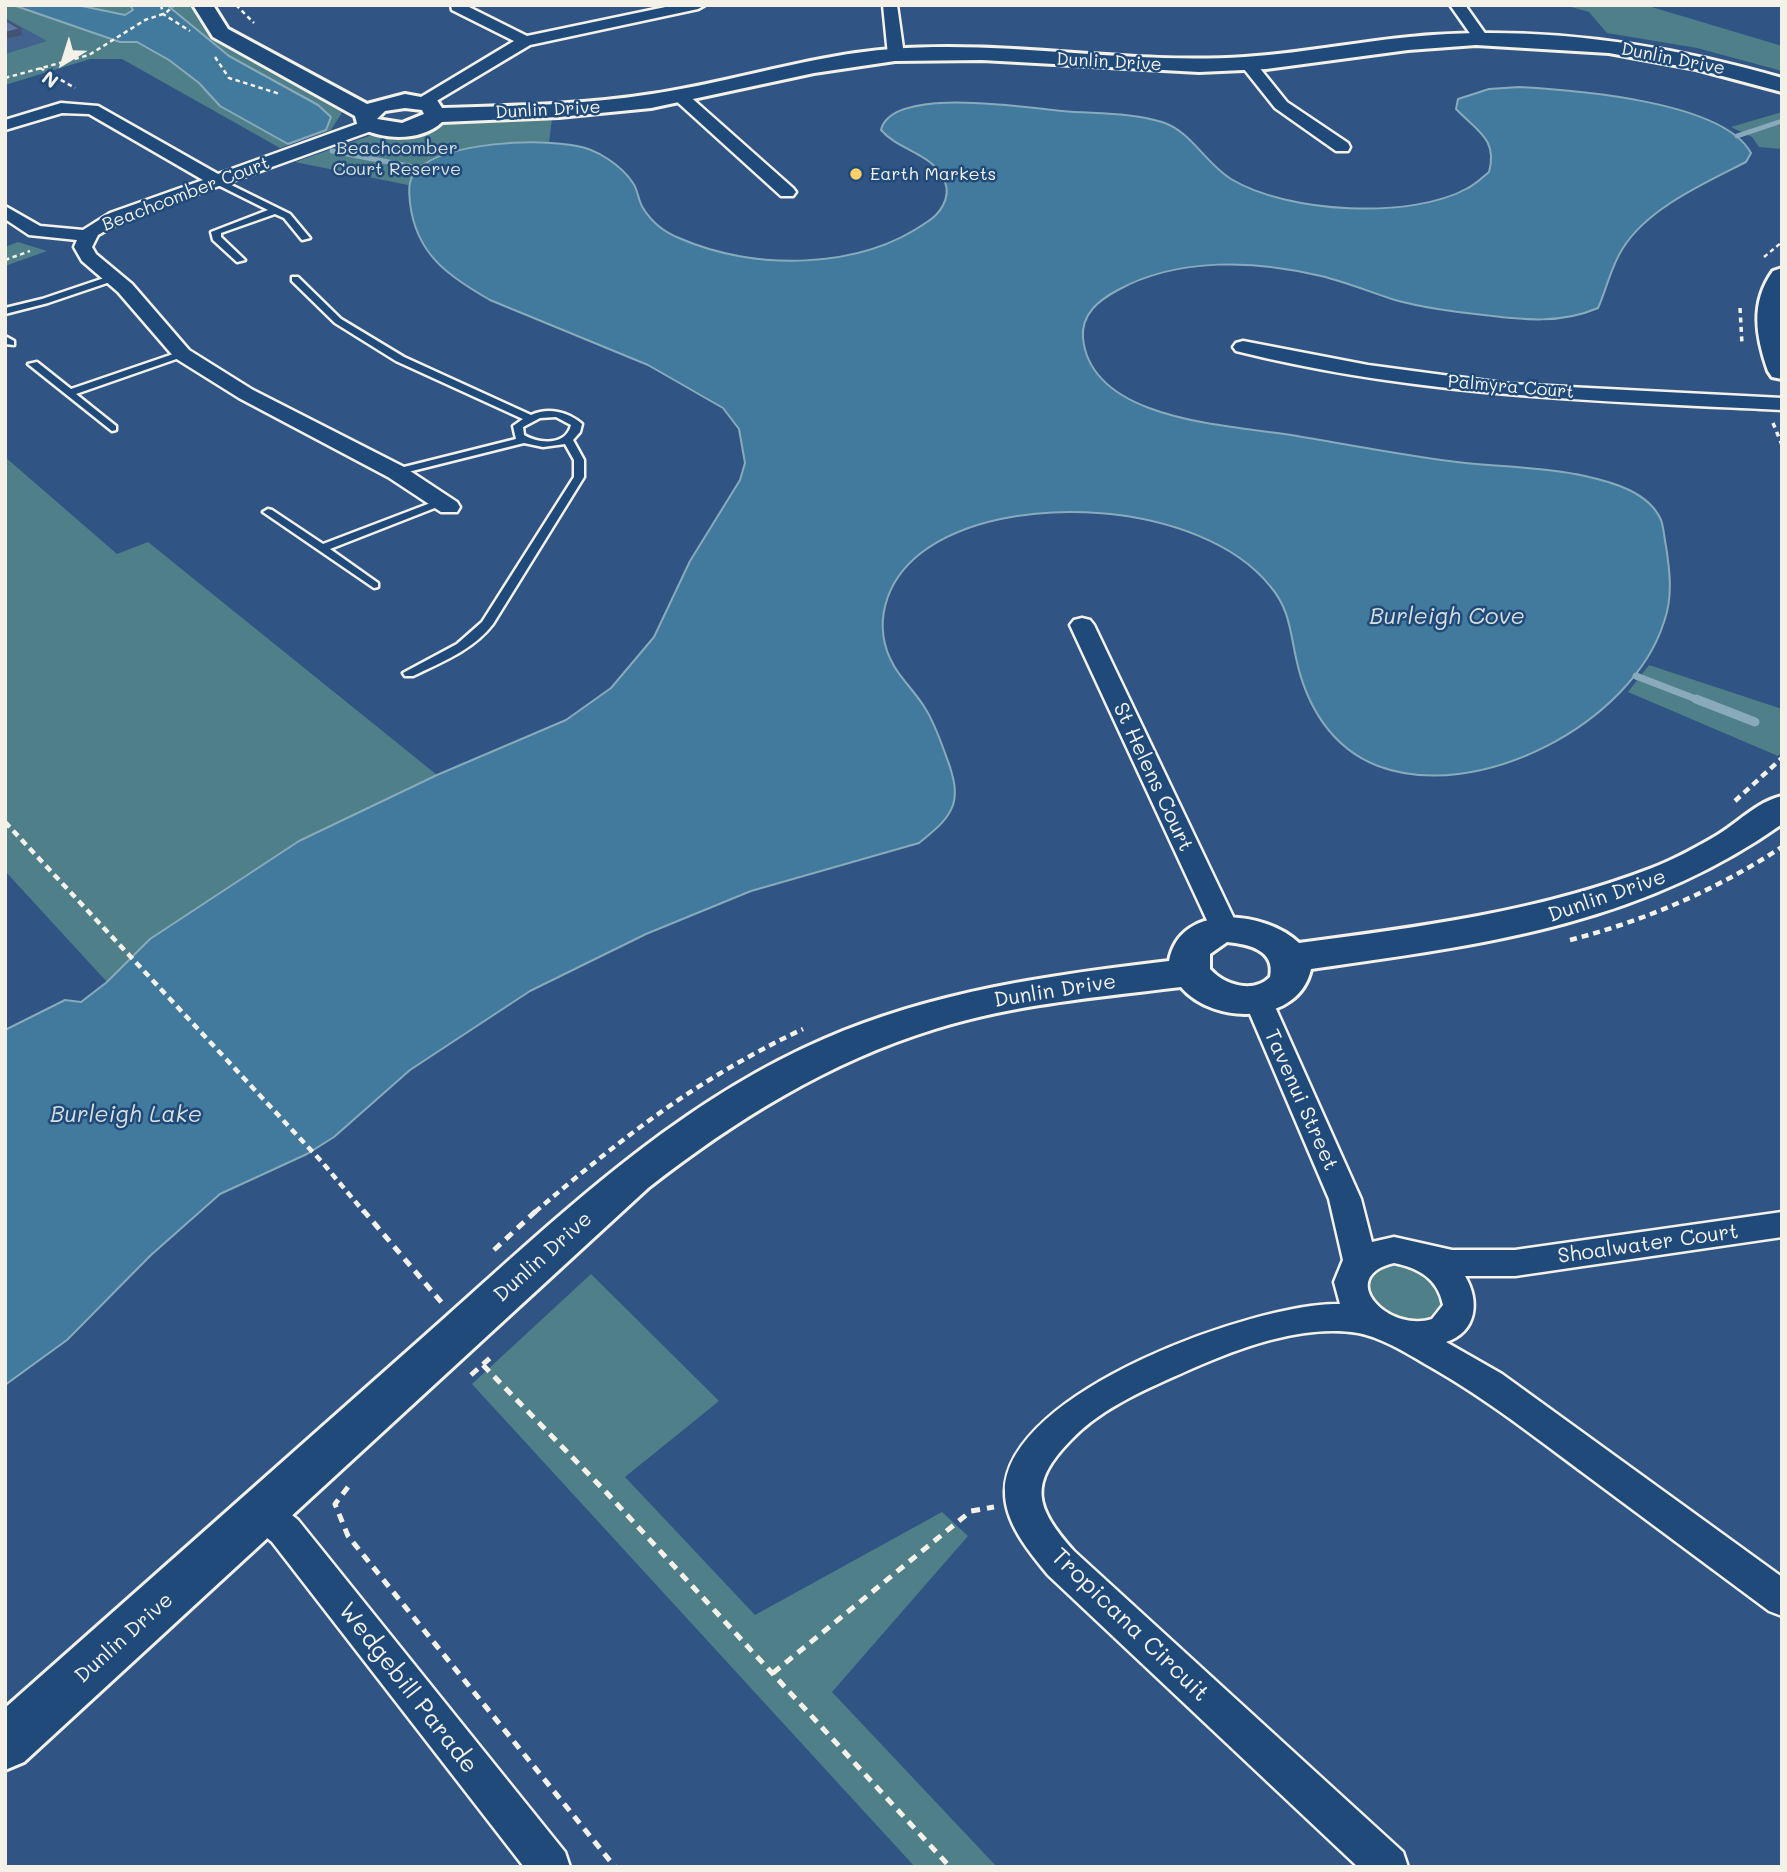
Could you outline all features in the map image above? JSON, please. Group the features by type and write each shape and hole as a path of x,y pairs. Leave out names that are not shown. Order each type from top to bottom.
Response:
{"street":[{"path":"203,5 220,33 369,119"},
{"path":"225,5 244,27 369,119"},
{"path":"429,109 525,41 698,5"},
{"path":"890,5 896,55"},
{"path":"1457,5 1481,39"},
{"path":"457,7 525,41"},
{"name":"Dunlin Drive","path":"369,119 429,109 593,108 680,96 791,68 896,55 984,54 1153,65 1248,64 1407,43 1481,39 1552,41 1632,50 1702,63 1782,85"},
{"path":"1248,64 1281,105 1342,147"},
{"path":"680,96 787,192"},
{"path":"5,125 56,109 92,109 217,181"},
{"name":"Beachcomber Court","path":"369,119 294,153 116,217 88,236 84,252 113,278 182,354 246,394 396,472 445,505"},
{"path":"5,211 35,231 88,236"},
{"path":"1782,276 1771,300 1768,317 1769,334 1782,371"},
{"name":"Palmyra Court","path":"1242,347 1368,371 1510,390 1782,404"},
{"name":"St Helens Court","path":"1082,625 1225,929"},
{"name":"Dunlin Drive","path":"1290,958 1520,924 1612,900 1678,872 1726,847 1782,807"},
{"path":"1225,929 1241,929 1272,939 1290,958 1290,980 1272,996 1258,1000 1225,997 1210,991 1191,972 1191,949 1210,933 1225,929"},
{"name":"Dunlin Drive","path":"5,1744 633,1176 701,1125 769,1082 869,1037 960,1008 1042,991 1191,972"},
{"name":"Tavenui Street","path":"1258,1000 1345,1199"},
{"path":"1345,1199 1381,1237 1415,1254 1452,1280 1455,1311 1464,1350 1490,1384"},
{"path":"1345,1199 1355,1272 1354,1303 1388,1329 1490,1384 1782,1599"},
{"name":"Shoalwater Court","path":"1515,1263 1782,1224"},
{"path":"1304,1320 1336,1298 1355,1272 1378,1252 1415,1254 1452,1263 1515,1263"},
{"path":"1023,1503 1023,1481 1039,1445 1081,1410 1133,1379 1193,1352 1304,1320 1347,1318 1388,1329 1429,1335 1455,1311 1475,1283 1515,1263"},
{"name":"Tropicana Circuit","path":"1023,1503 1034,1527 1061,1563 1388,1867"},
{"name":"Wedgebill Parade","path":"263,1513 285,1531 550,1867"}],"lane":[{"path":"217,181 276,210 293,222 305,238"},
{"path":"240,260 216,239 216,232 276,210"},
{"path":"5,311 45,301 113,278"},
{"path":"295,279 338,321 400,359 529,418"},
{"path":"70,393 182,354"},
{"path":"33,364 112,428"},
{"path":"396,472 523,440 550,444 567,439 578,430 574,420 548,413 522,421 517,431 523,440"},
{"path":"409,673 460,648 477,636 487,624 579,477 579,460 567,439"},
{"path":"321,549 445,505"},
{"path":"268,512 374,585"}],"path":[{"path":"161,5 163,15"},
{"path":"5,78 89,55 145,20 163,15 174,5"},
{"path":"236,5 263,30"},
{"path":"1732,804 1782,758"},
{"path":"5,822 322,1162 440,1300"},
{"path":"463,1382 492,1356"},
{"path":"482,1365 606,1492 950,1867"},
{"path":"350,1484 335,1504 348,1536 615,1867"},
{"path":"773,1673 971,1511 1023,1503"}],"shaded area":[{"path":"5,18 48,41 5,54"}],"green space":[{"path":"5,5 195,5 208,34 343,111 331,130 280,148 122,59 90,59 5,85 5,54 47,41 5,18"},
{"path":"1564,5 1645,5 1782,46 1782,71 1697,48 1607,33 1589,12"},
{"path":"1782,112 1782,149 1759,147 1752,137 1731,127"},
{"name":"Beachcomber Court Reserve","path":"552,118 549,143 491,145 453,152 420,170 408,185 295,162 372,135 418,134 447,122"},
{"path":"18,242 47,251 5,266 5,247"},
{"path":"5,457 117,554 148,542 437,775 299,841 150,939 107,982 5,871"},
{"path":"1649,665 1782,709 1782,752 1778,756 1628,692"},
{"path":"1405,1260 1447,1292 1443,1313 1423,1326 1373,1310 1364,1279 1379,1263"},
{"path":"591,1274 719,1401 625,1477 755,1615 942,1512 968,1536 832,1692 997,1867 915,1867 472,1384"}],"water":[{"path":"13,5 77,5 125,15 133,10 130,5 167,5 229,56 318,105 331,117 326,130 288,144 220,106 199,83 169,60 137,42 120,42"},
{"name":"Burleigh Cove","path":"1519,87 1609,95 1680,110 1711,121 1735,135 1751,153 1746,162 1679,198 1647,221 1619,255 1598,308 1570,317 1528,319 1450,311 1395,300 1340,281 1296,271 1218,265 1166,272 1141,279 1118,290 1104,298 1088,315 1083,338 1092,366 1110,387 1136,403 1167,414 1200,422 1436,459 1569,473 1596,478 1639,495 1648,502 1661,520 1669,575 1667,613 1647,659 1620,692 1586,722 1546,746 1504,764 1460,774 1418,775 1378,766 1347,748 1323,723 1300,675 1288,620 1281,603 1270,586 1239,558 1199,536 1152,521 1102,513 1051,512 1002,519 958,532 921,553 909,564 891,591 883,620 887,651 894,666 929,715 953,777 953,805 947,817 934,831 919,843 751,891 646,934 530,991 410,1070 334,1137 307,1154 220,1194 151,1255 67,1340 5,1385 5,1030 65,1000 81,1002 107,982 150,939 299,841 437,775 566,720 611,688 654,637 690,561 740,480 745,463 739,429 723,408 648,365 490,300 436,262 419,236 413,221 410,185 418,169 450,153 494,144 540,142 585,148 608,159 622,170 635,186 646,213 658,226 673,236 708,249 740,256 806,260 838,257 900,238 927,222 940,210 947,194 940,173 925,159 881,130 890,116 909,108 934,103 962,102 1150,119 1181,132 1213,165 1231,179 1255,190 1316,205 1383,208 1415,205 1444,198 1471,186 1489,172 1491,151 1488,143 1456,109 1458,99 1489,89"}],"building":[{"path":"5,20 21,29 5,33"}],"waterway":[{"path":"1737,136 1782,121"},
{"path":"332,151 419,168"},
{"path":"1636,676 1701,701"},
{"path":"1696,699 1755,722"}],"place":[{"name":"Earth Markets","path":"856,174"}],"water label":[{"name":"Burleigh Lake","path":"126,1115"}]}
